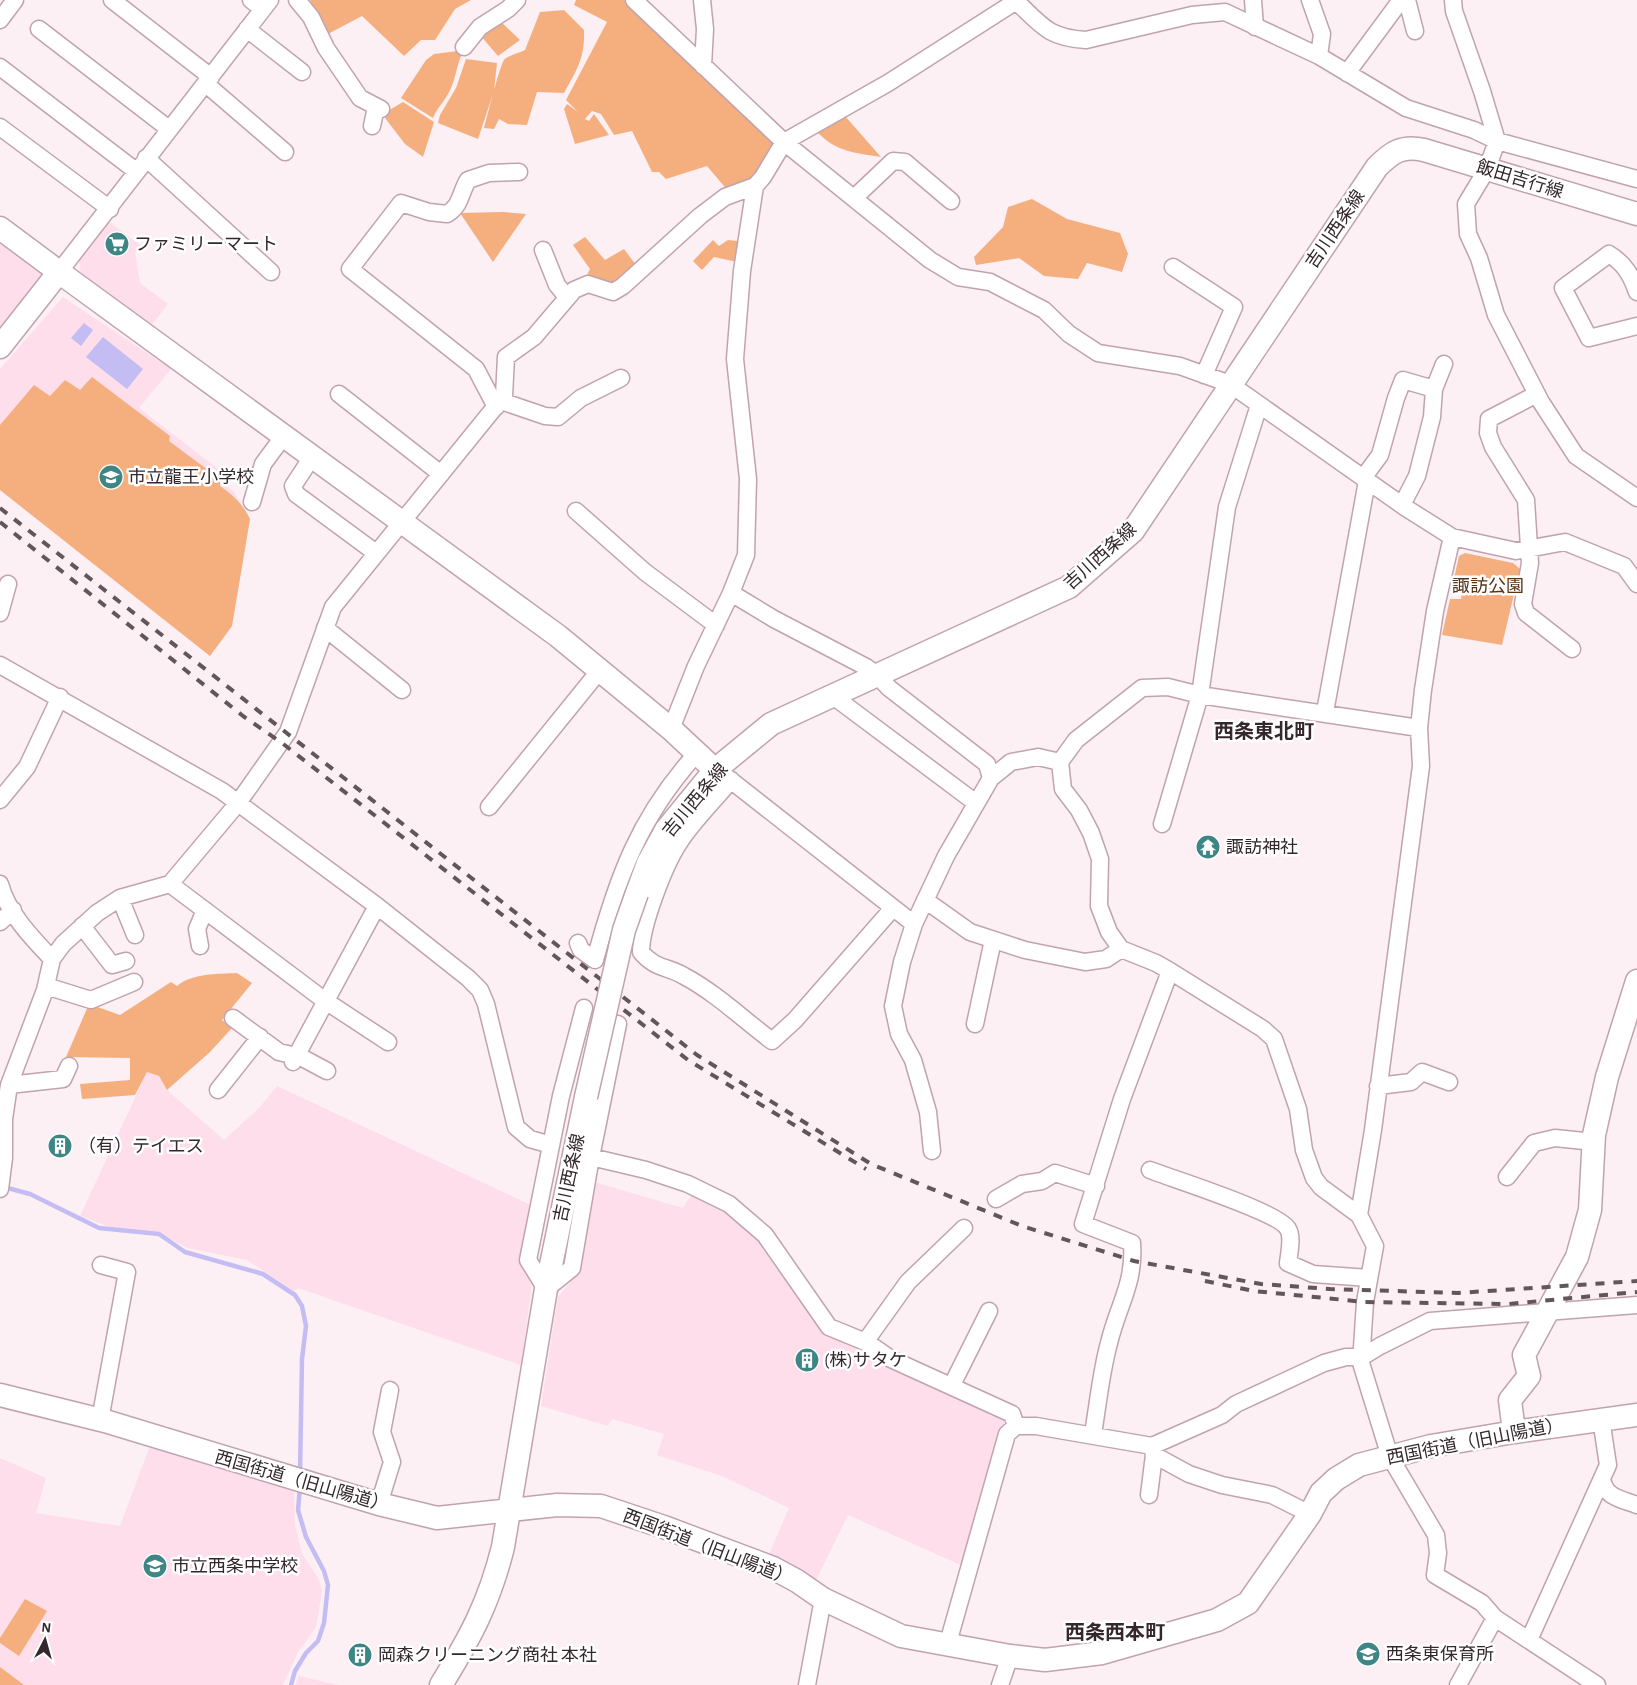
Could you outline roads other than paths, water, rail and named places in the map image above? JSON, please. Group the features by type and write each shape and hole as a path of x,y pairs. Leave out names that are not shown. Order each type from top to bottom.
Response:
{"street":[{"path":"0,20 16,0"},
{"path":"112,0 208,80 285,152"},
{"path":"297,0 311,17 326,48 360,98 378,108 372,126"},
{"path":"464,47 480,27 508,9 518,0"},
{"path":"634,0 784,142 930,260 958,277 990,282 1044,310 1069,334 1098,353 1180,366 1230,384 1402,505 1452,537 1516,551 1565,542 1624,566 1637,584"},
{"path":"702,0 705,29 703,66"},
{"path":"1253,0 1255,27"},
{"path":"1310,0 1322,34 1319,56"},
{"path":"1347,73 1401,0"},
{"path":"1407,0 1415,30"},
{"path":"1453,0 1454,11 1497,140 1487,169 1466,204 1468,234 1479,258 1496,315 1536,394 1576,456 1637,498"},
{"path":"0,1189 4,1158 7,1078 46,986 52,959 62,944 97,913 120,898 170,884 238,803 288,732 333,607 504,396 506,357 534,337 574,290 588,284 613,292 623,286 718,202 755,186 764,176 784,142 888,83 1017,1 1049,32 1069,39 1086,40 1206,13 1225,12 1319,56 1406,108 1474,130 1497,140 1637,179"},
{"path":"0,348 110,209 136,171 247,29 261,3"},
{"path":"39,29 169,129"},
{"path":"247,29 302,72"},
{"path":"0,66 136,171"},
{"path":"0,127 110,209"},
{"name":"飯田吉行線","path":"1403,148 1424,150 1637,214"},
{"name":"吉川西条線","path":"441,1685 469,1638 494,1585 509,1511 546,1289 586,1097 624,930 648,863 666,830 723,775 771,724 1069,587 1133,531 1377,167 1388,156 1403,148"},
{"path":"146,158 271,272"},
{"path":"854,198 893,162 905,162 950,201"},
{"path":"519,172 489,173 468,180 455,210 447,214 429,212 401,203 350,269 476,369 498,404 545,416 558,417 581,398 620,378"},
{"path":"672,729 696,666 731,593 746,555 748,479 736,359 742,271 755,186"},
{"path":"0,228 558,636 672,729 723,775 914,924"},
{"path":"543,250 557,285 567,297"},
{"path":"1637,292 1631,274 1620,261 1609,254 1563,288 1589,338 1637,326"},
{"path":"1173,267 1234,307 1204,375"},
{"path":"1402,505 1416,476 1432,417 1434,389 1444,364"},
{"path":"1325,712 1365,479 1380,455 1403,380 1434,389"},
{"path":"339,394 441,474"},
{"path":"1536,394 1489,419 1488,433 1493,448 1526,500 1530,563 1524,604 1526,613 1572,649"},
{"path":"1162,824 1200,695 1227,507 1259,405"},
{"path":"252,502 263,464 283,436"},
{"path":"312,457 293,486 296,494 376,553"},
{"path":"576,511 645,572 716,625"},
{"path":"1359,1215 1421,766 1419,728 1435,611 1452,537"},
{"path":"0,613 8,584"},
{"path":"731,593 878,675 889,688 986,764 991,778"},
{"path":"325,628 402,690"},
{"path":"0,665 60,697 238,803 377,906 468,978 480,990 486,1004 516,1127 530,1139 551,1145"},
{"path":"488,807 600,670"},
{"path":"1419,728 1325,712 1200,695 1168,687 1142,688 1076,740 1060,762 1063,789 1079,810 1091,833 1100,859 1099,906 1110,932 1122,949 1170,971 1263,1029 1274,1039 1298,1109 1304,1150 1314,1178 1321,1187 1359,1215 1375,1246 1369,1278 1361,1363 1390,1457 1436,1535 1438,1553 1434,1575 1482,1603 1495,1618 1597,1685"},
{"path":"833,696 976,803"},
{"path":"0,800 27,767 60,697"},
{"path":"578,943 581,950 595,960 613,896 635,840 649,816 697,753"},
{"path":"932,1151 928,1112 913,1060 899,1034 893,1006 902,962 914,924 976,803 991,778 1011,762 1038,757 1060,762"},
{"path":"723,775 679,843 659,885 641,947 641,952 649,961 656,966 684,976 772,1042 795,1020 893,908"},
{"path":"0,884 2,894 12,910 32,938 52,959"},
{"path":"170,884 324,1000 388,1042"},
{"path":"120,898 136,935"},
{"path":"925,900 970,932 993,940 1085,962 1106,959 1122,949"},
{"path":"295,1058 324,1000 377,906"},
{"path":"0,922 12,910"},
{"path":"200,946 197,929 204,910"},
{"path":"82,926 112,965 126,961"},
{"path":"601,938 641,947"},
{"path":"975,1024 993,940"},
{"path":"1092,1434 1109,1342 1131,1281 1134,1261 1132,1242 1083,1224 1122,1100 1170,971"},
{"path":"1514,1432 1510,1400 1529,1376 1524,1354 1550,1312 1578,1257 1590,1210 1594,1142 1607,1077 1637,981"},
{"path":"46,986 91,1000 134,982"},
{"path":"584,1008 551,1145 528,1260 546,1289 572,1268 591,1156 618,1024"},
{"path":"232,1018 279,1052 327,1071"},
{"path":"218,1090 260,1038"},
{"path":"573,1050 611,1058"},
{"path":"7,1078 63,1079 69,1066"},
{"path":"1378,1086 1411,1082 1422,1072 1448,1082"},
{"path":"1507,1177 1534,1143 1554,1138 1594,1142"},
{"path":"591,1156 646,1170 688,1184 729,1204 765,1235 829,1327 865,1342 891,1360 952,1385 1012,1414 1016,1426"},
{"path":"1150,1170 1268,1214 1287,1226 1290,1232 1288,1263 1313,1274 1369,1278"},
{"path":"996,1199 1022,1184 1042,1181 1055,1173 1096,1186"},
{"path":"865,1342 908,1282 964,1228"},
{"path":"100,1420 126,1272 101,1265"},
{"path":"1153,1451 1222,1415 1236,1404 1324,1363 1346,1356 1362,1358 1380,1346 1430,1321 1637,1305"},
{"path":"952,1385 989,1311"},
{"path":"379,1504 392,1462 382,1432 390,1390"},
{"name":"西国街道（旧山陽道）","path":"0,1395 100,1420 379,1504 437,1518 557,1506 601,1506 664,1526 773,1568 797,1580 823,1600 901,1636 948,1643 1010,1656 1045,1660 1102,1653 1216,1620 1248,1603 1310,1514 1321,1493 1336,1479 1359,1465 1431,1446 1637,1415"},
{"path":"1529,1640 1608,1465 1601,1419"},
{"path":"948,1643 1007,1434 1016,1426 1036,1426 1092,1434 1153,1451 1189,1474 1222,1484 1272,1495 1310,1514"},
{"path":"1149,1495 1153,1451"},
{"path":"1602,1478 1603,1487 1607,1493 1637,1505"},
{"path":"807,1685 823,1600"},
{"path":"1458,1685 1495,1618"},
{"path":"1000,1685 1010,1656"}],"waterway":[{"path":"4,1187 30,1194 99,1228 159,1234 185,1252 263,1274 295,1295 302,1306 306,1326 302,1359 300,1472"},
{"path":"291,1685 295,1671 306,1653 318,1641 324,1623 328,1585 324,1571 306,1537 298,1510 300,1487"}],"railway":[{"path":"0,508 697,1055 871,1164 1022,1226 1134,1261 1261,1284 1330,1289 1458,1293 1637,1281"},
{"path":"0,522 243,716 282,743 688,1060 866,1169"},
{"path":"1205,1281 1254,1291 1365,1302 1508,1304 1637,1292"}],"place":[{"name":"ファミリーマート","path":"117,244"},
{"name":"市立龍王小学校","path":"111,477"},
{"name":"諏訪神社","path":"1208,847"},
{"name":"（有）テイエス","path":"60,1146"},
{"name":"(株)サタケ","path":"807,1360"},
{"name":"市立西条中学校","path":"155,1566"},
{"name":"西条東保育所","path":"1368,1654"},
{"name":"岡森クリーニング商社 本社","path":"360,1655"}],"district":[{"name":"西条東北町","path":"1264,731"},
{"name":"西条西本町","path":"1115,1632"}],"park label":[{"name":"諏訪公園","path":"1488,586"}]}
